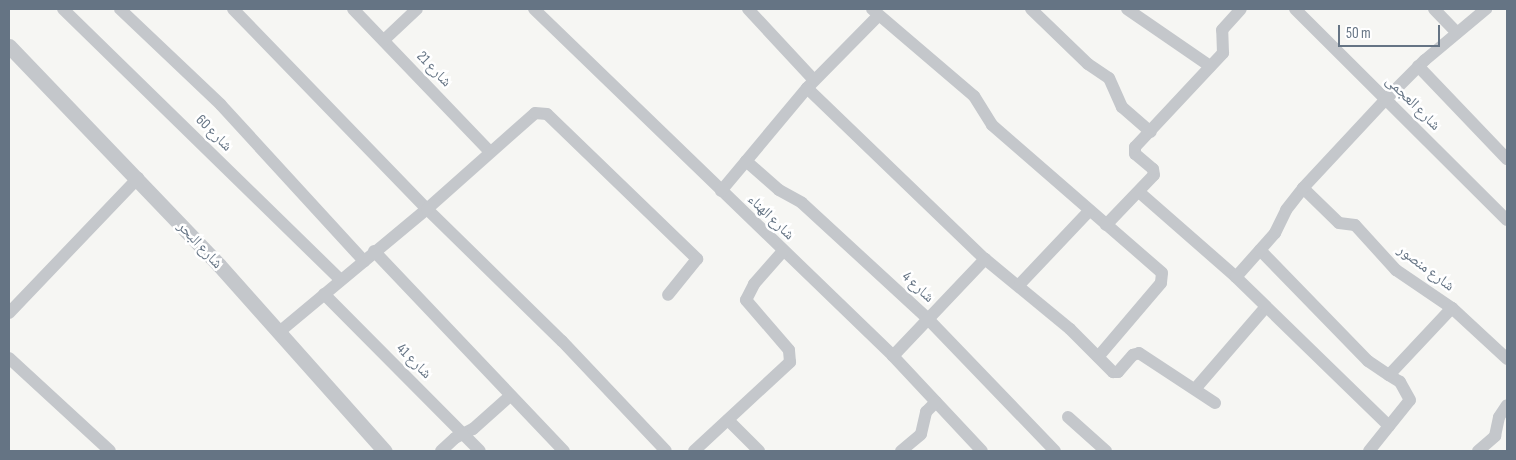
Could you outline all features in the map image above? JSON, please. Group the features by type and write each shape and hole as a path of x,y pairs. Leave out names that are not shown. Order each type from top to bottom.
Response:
{"street":[{"name":"شارع 60","path":"63,9 340,280"},
{"path":"120,9 221,105 364,261"},
{"path":"233,9 427,209 503,281 666,451"},
{"name":"شارع 21","path":"353,9 490,152"},
{"path":"384,40 417,9"},
{"name":"شارع الهناء","path":"534,9 893,356 982,451"},
{"path":"748,9 810,84 985,259 1020,284 1098,357 1117,372 1133,355 1139,353 1215,403"},
{"path":"1031,9 1088,64 1109,78 1122,107 1151,132"},
{"path":"1127,9 1210,66"},
{"path":"1106,225 1139,192 1154,172 1135,154 1134,148 1223,53 1222,30 1241,9"},
{"name":"شارع العجمى","path":"1295,9 1507,220"},
{"path":"1434,9 1458,33"},
{"path":"1236,277 1279,228 1286,210 1303,188 1386,99 1418,66 1486,9"},
{"path":"721,191 810,84 875,12 974,96 992,125 1089,211 1159,269 1163,278 1098,357"},
{"name":"شارع البحر","path":"9,46 138,178 385,451"},
{"path":"1418,66 1507,159"},
{"path":"278,333 374,251 427,209 535,113 548,114 697,259 668,295"},
{"name":"شارع 4","path":"746,161 779,190 802,203 928,318 1055,451"},
{"path":"9,313 138,178"},
{"name":"شارع منصور","path":"1303,188 1336,222 1355,225 1396,270 1452,308 1507,359"},
{"path":"1139,192 1236,277 1265,308 1389,426"},
{"path":"1020,284 1089,211"},
{"path":"1260,250 1368,361 1400,382 1410,397 1369,451"},
{"path":"374,251 564,451"},
{"path":"694,451 790,362 789,350 746,300 754,284 783,251"},
{"path":"893,356 985,259"},
{"name":"شارع 41","path":"324,294 480,451"},
{"path":"1195,389 1265,308"},
{"path":"1389,376 1452,308"},
{"path":"9,358 110,451"},
{"path":"441,451 463,434 473,429 510,396"},
{"path":"901,451 920,434 926,412 936,402"},
{"path":"1478,451 1495,436 1499,416 1507,404"},
{"path":"1068,417 1106,451"},
{"path":"728,420 759,451"}]}
